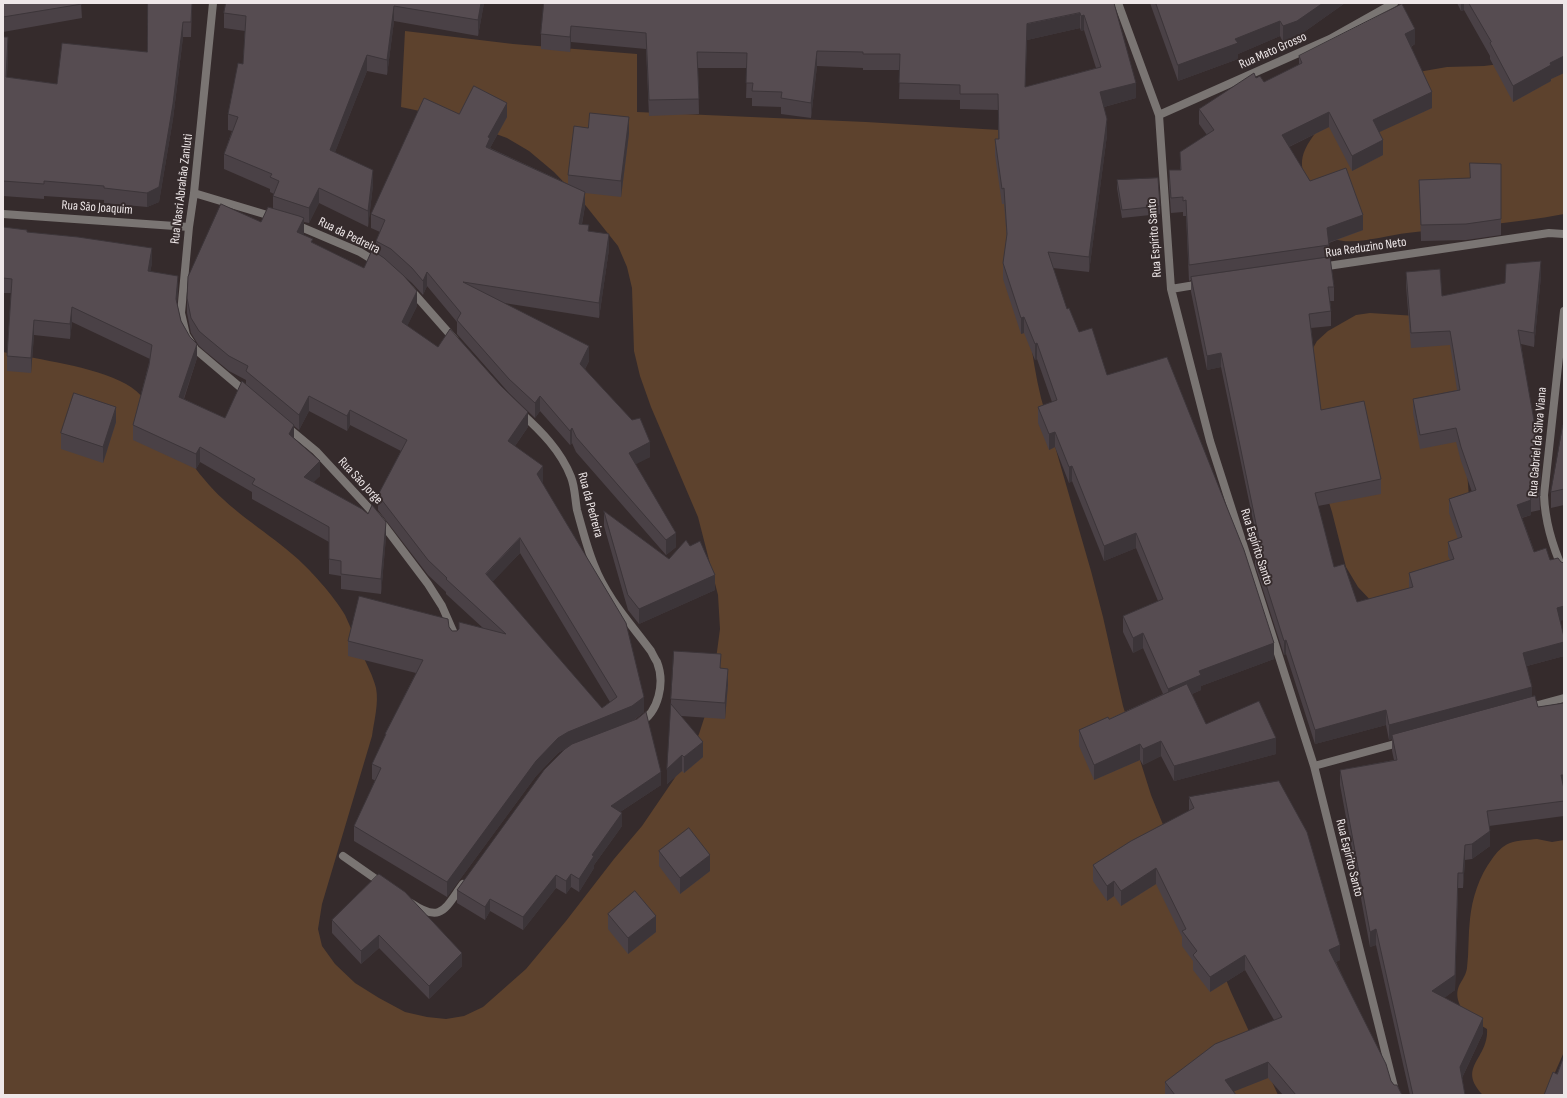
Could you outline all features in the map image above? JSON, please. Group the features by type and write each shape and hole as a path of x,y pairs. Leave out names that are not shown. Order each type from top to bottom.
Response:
{"street":[{"name":"Rua Nasri Abrahão Zanluti","path":"213,3 182,297 182,321 186,335 195,349 256,401"},
{"name":"Rua Espírito Santo","path":"1118,3 1159,115 1171,289 1210,441 1314,766 1396,1095"},
{"name":"Rua Mato Grosso","path":"1159,115 1330,39 1394,3"},
{"name":"Rua da Pedreira","path":"194,193 301,226 360,252 387,268"},
{"name":"Rua São Joaquim","path":"3,214 189,226"},
{"name":"Rua Reduzino Neto","path":"1313,268 1549,233 1564,234"},
{"path":"403,282 459,345"},
{"path":"1171,289 1210,283"},
{"name":"Rua Gabriel da Silva Viana","path":"1564,311 1544,495 1544,510 1547,524 1564,572"},
{"name":"Rua da Pedreira","path":"515,407 548,439 565,465 572,478 584,533 594,565 601,581 651,652 657,663 660,686 658,698 648,715 642,722 635,726"},
{"name":"Rua São Jorge","path":"280,421 316,451 379,519 428,584 442,606 452,631 453,643"},
{"path":"1519,710 1564,698"},
{"path":"1314,766 1413,739"},
{"path":"343,856 392,890"},
{"path":"405,898 431,913 440,912 446,908 468,877"}],"shaded area":[{"path":"405,31 513,44 637,54 637,112 866,122 1016,131 1023,265 1034,365 1041,398 1091,571 1123,706 1151,795 1231,992 1278,1095 3,1095 3,352 82,368 113,378 136,391 157,414 195,468 213,490 299,560 328,591 345,615 373,679 377,694 377,706 372,736 322,904 318,929 322,946 335,964 355,983 379,998 405,1012 427,1017 446,1019 464,1016 483,1007 526,969 642,826 687,760 699,734 711,697 720,629 718,595 698,517 651,407 640,376 634,351 632,288 627,267 618,246 582,201 554,172 529,151 507,138 477,127 443,116 401,107"},
{"path":"1564,54 1564,214 1505,223 1407,233 1369,240 1349,241 1332,238 1305,179 1302,164 1305,149 1317,131 1404,77 1424,71 1447,67 1484,66"},
{"path":"1370,313 1416,316 1457,333 1469,498 1480,558 1374,604 1358,587 1346,567 1332,512 1318,468 1307,359 1317,341 1328,331 1356,315"},
{"path":"1537,839 1552,842 1564,840 1564,1052 1545,1095 1483,1095 1476,1085 1473,1077 1473,1070 1483,1048 1487,1029 1474,1021 1464,1012 1459,1003 1457,992 1467,968 1469,925 1472,904 1483,873 1504,846 1513,842"}],"building":[{"path":"3,3 81,3 82,4 3,17"},
{"path":"148,3 192,3 191,22 183,22 173,104 159,187 147,193 104,188 104,186 44,181 44,184 3,181 3,37 8,37 6,77 57,84 62,43 147,52"},
{"path":"226,3 481,3 478,20 394,6 387,60 367,55 330,150 373,170 368,211 319,188 309,208 273,196 279,181 270,177 272,174 224,154 238,117 228,114 238,63 243,64 246,16 224,13"},
{"path":"544,3 1114,3 1136,83 1100,92 1107,119 1089,257 1048,252 1067,309 1069,308 1079,332 1092,328 1107,375 1167,357 1244,550 1274,643 1199,671 1201,675 1168,689 1143,633 1133,638 1123,616 1163,599 1136,533 1104,546 1072,466 1069,467 1055,432 1049,434 1038,407 1057,400 1037,343 1035,344 1024,317 1021,318 1003,263 1007,234 1004,188 1002,189 995,139 999,139 998,94 960,94 960,85 899,83 900,54 863,54 863,52 817,51 811,103 781,98 782,92 752,91 753,83 746,83 747,53 697,52 699,99 649,100 646,33 571,26 570,37 541,34","holes":["1080,13 1081,16 1084,15 1101,67 1025,87 1027,24"]},
{"path":"1156,3 1323,3 1297,21 1283,26 1280,21 1235,39 1238,43 1178,65"},
{"path":"1469,3 1564,3 1564,56 1513,86"},
{"path":"1402,4 1415,29 1405,34 1432,92 1373,120 1383,140 1352,156 1329,112 1282,135 1310,181 1346,168 1363,215 1327,228 1329,245 1189,265 1186,200 1183,201 1183,197 1171,198 1169,170 1181,170 1180,152 1214,130 1199,109 1254,73 1256,78 1260,76 1264,82 1302,63 1299,56"},
{"path":"474,86 507,103 488,137 490,138 486,147 585,192 579,224 589,225 588,231 609,234 599,303 463,282 589,346 580,364 632,420 640,418 650,442 629,453 676,533 666,540 576,437 572,428 570,431 540,396 535,403 509,379 457,320 461,313 427,272 423,281 412,268 391,249 376,241 385,220 371,214 424,98 459,114"},
{"path":"590,113 629,117 621,181 568,175 574,126 588,128"},
{"path":"1470,163 1501,164 1501,219 1466,224 1421,225 1419,180 1470,178"},
{"path":"1158,178 1160,206 1122,210 1117,180"},
{"path":"221,204 261,222 268,207 304,218 297,232 313,239 311,242 364,268 372,250 384,258 404,276 417,291 402,322 438,347 450,329 501,386 528,412 508,441 543,466 537,474 626,623 644,697 632,706 568,732 558,738 536,761 447,882 354,826 381,768 372,764 385,734 423,660 348,641 359,596 448,619 449,627 452,631 457,631 459,629 459,622 506,634 446,579 447,578 428,560 378,495 407,440 350,410 347,416 309,396 299,415 246,371 248,366 229,356 199,331 191,318 187,298 188,277","holes":["520,538 617,697 602,708 486,574"]},
{"path":"3,227 27,230 27,232 78,237 152,248 148,271 178,276 176,299 181,321 190,337 197,344 179,397 225,418 242,381 294,425 289,434 320,461 304,477 362,509 368,514 372,505 386,522 381,579 341,574 341,561 329,559 329,527 252,484 255,479 200,447 196,454 133,425 149,365 152,345 72,307 70,324 34,320 31,358 7,356 12,279 3,278"},
{"path":"1330,257 1334,287 1328,287 1331,311 1309,314 1321,410 1364,401 1381,479 1315,493 1334,567 1344,564 1357,602 1413,587 1409,573 1454,559 1448,542 1462,537 1449,499 1476,490 1456,428 1420,435 1413,399 1460,390 1450,331 1411,333 1406,272 1440,269 1442,296 1505,283 1506,264 1541,261 1534,333 1518,330 1541,460 1539,480 1540,496 1530,498 1531,500 1517,505 1534,552 1546,548 1550,560 1558,558 1564,563 1564,606 1557,608 1564,642 1523,653 1532,687 1389,725 1386,710 1315,730 1286,640 1284,641 1255,550 1261,548 1221,353 1207,356 1191,277"},
{"path":"74,393 116,407 103,447 61,433"},
{"path":"1563,425 1564,489 1551,492"},
{"path":"604,511 669,559 686,540 690,546 700,541 715,575 639,609 628,595"},
{"path":"674,651 721,654 720,668 728,669 725,703 671,699"},
{"path":"1187,684 1206,724 1259,701 1276,738 1174,766 1161,741 1143,749 1140,744 1094,765 1079,730 1108,717 1109,719"},
{"path":"1535,696 1538,707 1564,703 1564,775 1561,775 1564,789 1564,801 1487,811 1490,831 1472,844 1465,845 1463,873 1458,873 1455,975 1432,991 1483,1018 1460,1067 1465,1095 1413,1095 1376,929 1370,932 1340,770 1397,760 1392,735"},
{"path":"671,704 703,742 684,757 682,755 667,769"},
{"path":"646,712 661,772 611,806 622,813 592,855 594,856 579,879 571,874 566,881 556,875 523,917 490,899 485,907 457,890 544,770 565,749 572,744 637,719"},
{"path":"1279,781 1307,832 1340,945 1329,950 1386,1064 1391,1081 1394,1085 1397,1085 1402,1095 1296,1095 1268,1062 1225,1080 1236,1095 1175,1095 1165,1082 1215,1044 1282,1017 1245,955 1210,977 1193,955 1197,951 1182,931 1186,929 1156,868 1121,891 1114,881 1107,886 1093,865 1131,841 1194,808 1189,797"},
{"path":"689,828 710,855 680,878 659,851"},
{"path":"379,874 405,892 462,953 429,986 379,935 361,951 332,920"},
{"path":"635,891 656,916 628,938 608,914"},
{"path":"1564,1056 1564,1095 1544,1095 1553,1072 1557,1074"}]}
